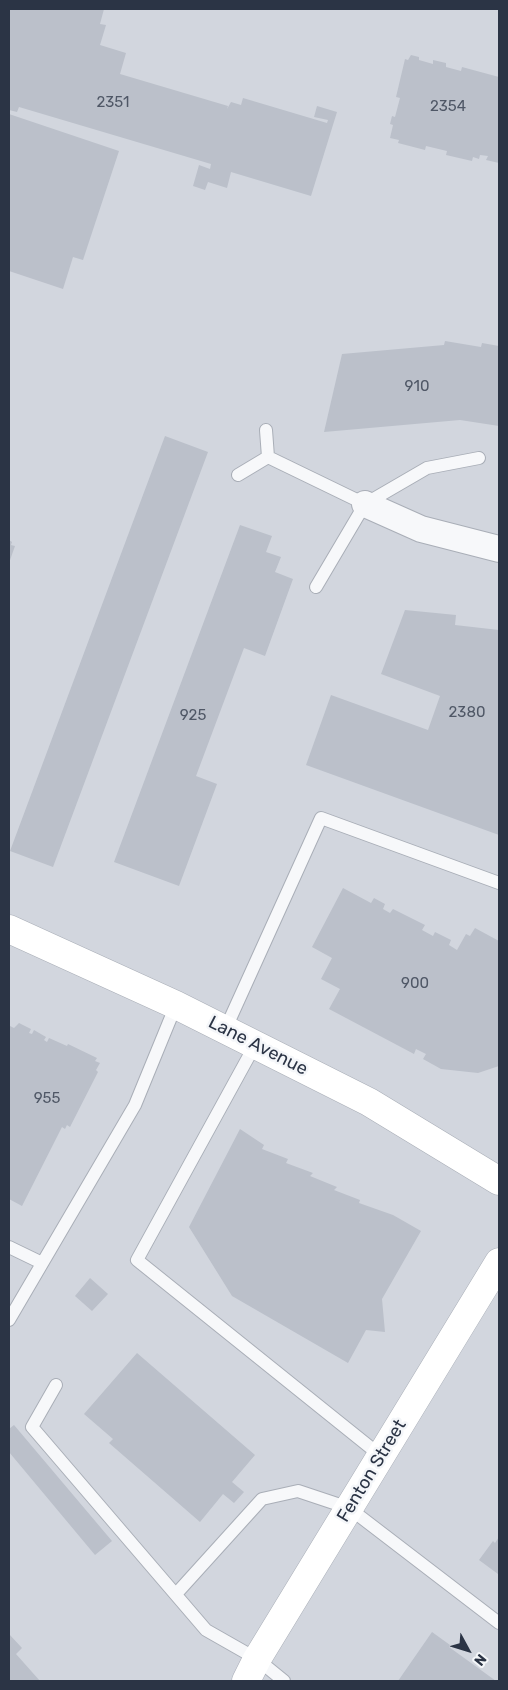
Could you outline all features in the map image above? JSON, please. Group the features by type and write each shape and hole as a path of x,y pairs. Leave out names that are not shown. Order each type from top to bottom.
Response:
{"main road":[{"name":"Lane Avenue","path":"9,929 176,1005 369,1102 499,1181"},
{"name":"Fenton Street","path":"252,1670 499,1262"}],"street":[{"path":"364,504 421,529 499,549"}],"lane":[{"path":"266,430 268,457"},
{"path":"238,474 268,457"},
{"path":"268,457 364,504"},
{"path":"316,587 364,504 427,468 479,458"},
{"path":"225,1030 321,818 499,883"},
{"path":"9,1320 135,1105 176,1005"},
{"path":"255,1045 137,1260 381,1456"},
{"path":"9,1247 42,1264"},
{"path":"56,1385 32,1426 206,1630 252,1670 284,1681"},
{"path":"176,1594 262,1499 298,1491 349,1508 499,1623"}],"shaded area":[{"path":"9,9 499,9 499,1681 9,1681"}],"building":[{"path":"9,9 104,9 100,24 106,25 100,45 126,53 120,74 228,106 227,109 231,102 241,105 243,98 327,123 328,120 314,117 317,106 337,112 311,196 231,172 227,188 208,182 205,190 193,186 199,165 210,169 211,164 19,107 17,112 9,110"},
{"path":"411,55 419,57 419,60 433,64 433,60 446,63 446,67 461,71 462,67 499,77 499,163 486,160 488,156 480,155 479,159 473,157 472,161 446,155 447,151 426,146 425,150 398,143 399,140 390,138 393,125 390,124 392,116 395,117 400,98 396,97 405,59 408,60"},
{"path":"9,114 119,151 83,260 73,257 63,289 9,271"},
{"path":"445,341 481,347 482,343 499,346 499,426 460,420 324,432 342,354 444,345"},
{"path":"165,436 208,452 53,867 10,851"},
{"path":"240,525 272,536 266,552 281,557 275,572 293,579 265,656 244,648 196,776 217,784 179,886 114,862"},
{"path":"9,540 12,542 11,545 15,546 9,563"},
{"path":"405,610 456,615 455,625 499,630 499,835 306,765 331,695 428,730 440,696 381,674"},
{"path":"343,888 371,903 374,898 385,904 383,909 390,913 393,909 425,925 422,930 433,936 435,932 451,940 449,945 457,950 466,934 470,936 475,928 499,941 499,1066 478,1073 441,1069 423,1059 426,1054 416,1049 414,1054 329,1009 340,989 321,979 332,958 312,947"},
{"path":"19,1023 31,1029 29,1033 32,1034 34,1030 46,1037 44,1040 47,1042 49,1038 67,1046 68,1044 97,1058 95,1061 100,1063 96,1070 98,1072 70,1127 67,1125 65,1129 62,1127 22,1206 9,1199 9,1028 10,1026 14,1028"},
{"path":"240,1129 264,1145 262,1149 288,1159 286,1163 313,1173 310,1176 337,1187 334,1190 360,1200 359,1203 393,1215 421,1231 382,1299 385,1332 366,1330 348,1363 232,1296 189,1227"},
{"path":"90,1278 108,1294 92,1311 75,1296"},
{"path":"137,1353 255,1455 232,1482 244,1492 234,1503 223,1494 200,1522 109,1443 113,1439 84,1414"},
{"path":"14,1425 112,1541 95,1555 9,1452 9,1429"},
{"path":"499,1537 498,1574 479,1560 493,1541 495,1543"},
{"path":"432,1632 450,1645 449,1647 496,1681 398,1681"},
{"path":"9,1634 22,1648 16,1654 40,1681 9,1681"}]}
